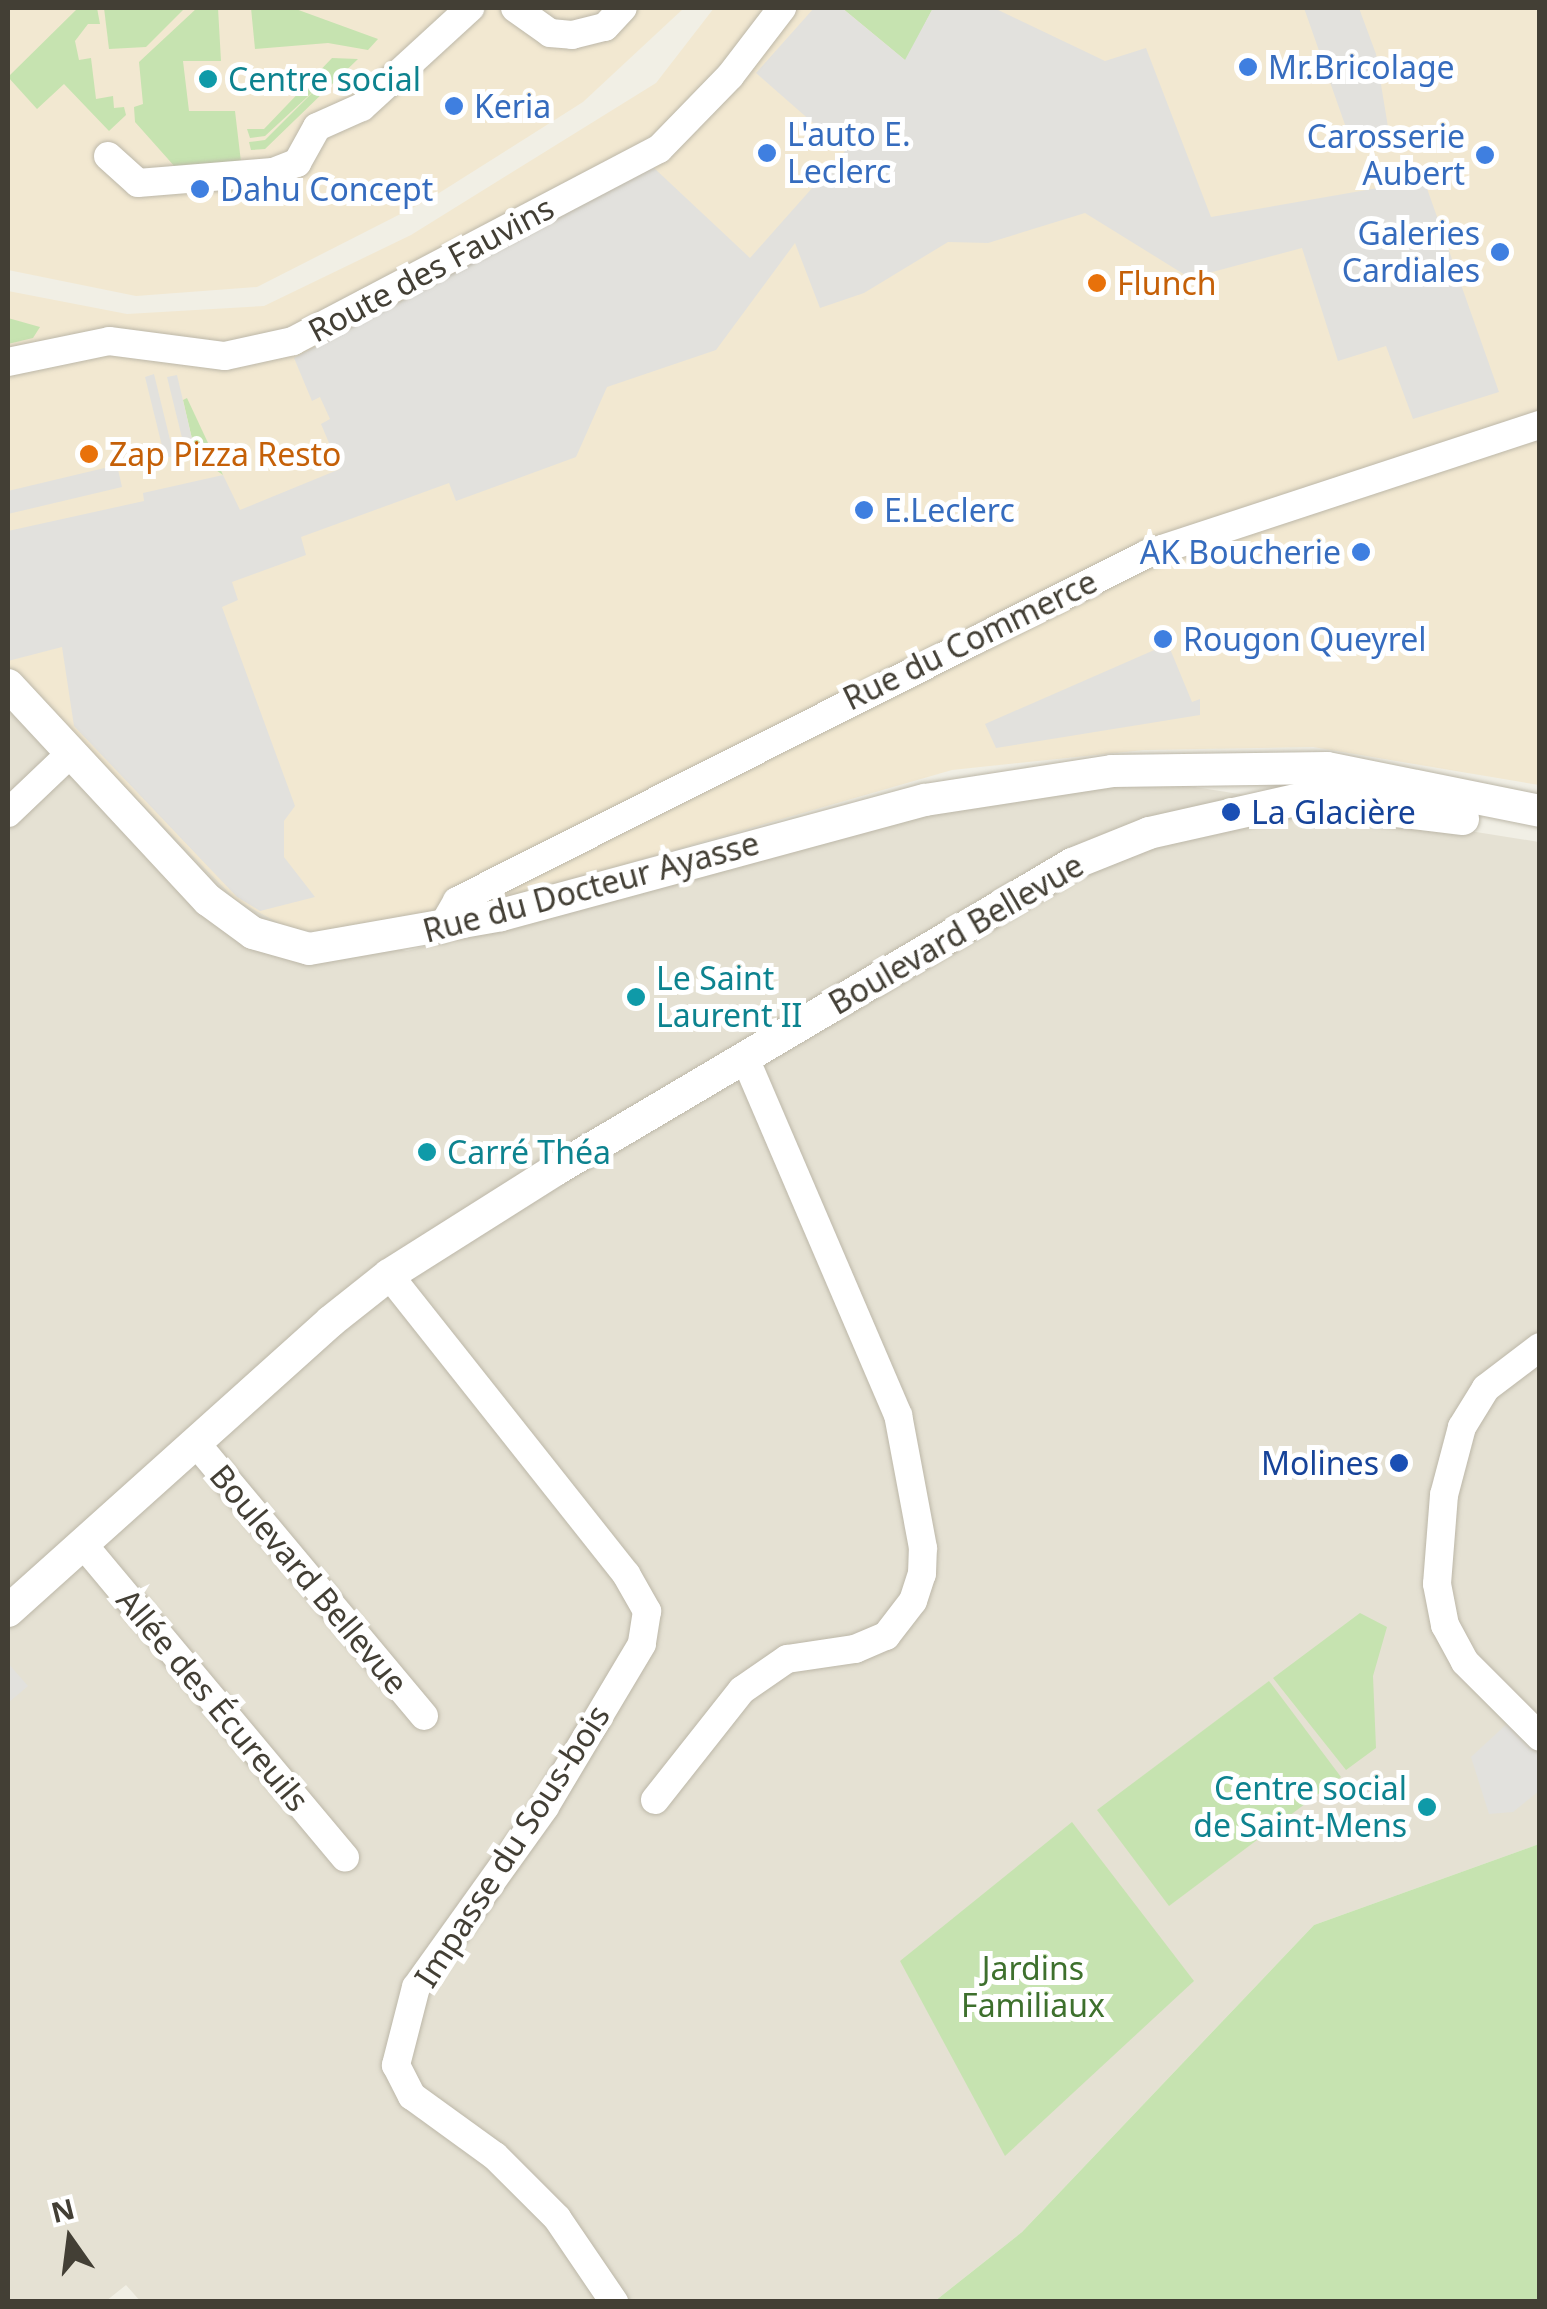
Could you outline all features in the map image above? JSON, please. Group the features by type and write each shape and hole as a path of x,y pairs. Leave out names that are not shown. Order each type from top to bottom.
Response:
{"street":[{"path":"108,156 138,182 273,172 298,163 317,127 362,107 470,8"},
{"path":"514,8 550,33 572,34 605,27 623,8"},
{"name":"Route des Fauvins","path":"8,362 109,341 225,356 293,341 659,149 730,76 782,8"},
{"name":"Rue du Commerce","path":"441,929 457,901 1147,554 1540,425"},
{"name":"Rue du Docteur Ayasse","path":"8,684 208,900 253,933 310,950 441,929 973,790 1112,770 1276,764 1327,768 1375,782 1540,811"},
{"path":"8,813 71,752"},
{"path":"1276,764 1304,798 1540,830"},
{"name":"Boulevard Bellevue","path":"8,1611 195,1442 389,1275 745,1058 1084,858 1149,833 1375,782"},
{"path":"1441,816 1456,809 1540,820"},
{"path":"655,1800 742,1690 787,1660 856,1648 886,1636 913,1601 922,1574 921,1533 898,1415 745,1058"},
{"name":"Impasse du Sous-bois","path":"389,1275 626,1574 647,1611 642,1644 545,1807 416,1987 396,2065 412,2096 495,2156 557,2218 616,2297"},
{"path":"1540,1347 1486,1388 1462,1427 1444,1495 1437,1584 1445,1625 1465,1662 1540,1736"},
{"name":"Boulevard Bellevue","path":"195,1442 424,1716"},
{"name":"Allée des Écureuils","path":"82,1543 344,1858"}],"shaded area":[{"path":"8,8 684,8 583,102 428,200 257,287 136,296 8,270"},
{"path":"714,8 1539,8 1539,785 1313,747 1144,750 952,770 533,891 329,933 290,929 236,900 8,667 8,291 127,314 264,306 411,235 656,83"},
{"path":"814,8 842,8 905,60 933,8 994,8 1105,61 1146,48 1211,217 1424,180 1499,392 1413,419 1386,346 1338,361 1302,248 1190,278 1085,213 988,243 948,242 864,293 820,308 795,243 716,350 607,387 576,457 456,501 449,483 301,537 306,555 232,582 238,600 222,607 295,806 284,821 284,857 315,897 260,911 237,897 74,726 62,647 8,661 8,531 144,501 143,493 223,475 240,510 340,469 321,424 330,419 320,397 312,401 294,358 653,167 750,258 845,151 756,73"},
{"path":"1304,8 1359,8 1376,54 1388,127 1350,139"},
{"path":"154,374 174,456 165,458 145,377"},
{"path":"177,375 196,456 187,458 167,377"},
{"path":"117,465 122,487 8,514 8,491"},
{"path":"1168,644 1192,702 1200,699 1200,715 996,748 985,724"},
{"path":"8,658 290,929 407,951 953,806 1126,782 1176,784 1539,842 1539,1844 1314,1925 1022,2232 935,2301 141,2302 126,2285 106,2301 8,2301"},
{"path":"8,1663 28,1686 8,1703"},
{"path":"1510,1721 1539,1742 1539,1791 1513,1812 1489,1814 1471,1757"}],"green space":[{"path":"78,8 97,8 100,24 88,24 75,41 79,60 91,58 96,99 113,96 114,108 124,107 126,115 109,131 64,84 37,109 8,77"},
{"path":"104,8 185,8 146,47 109,49"},
{"path":"197,8 218,8 221,61 183,61 189,111 235,111 241,162 176,168 135,122 134,107 143,104 139,62"},
{"path":"251,8 293,8 378,39 368,50 328,43 255,49"},
{"path":"842,8 933,8 906,61"},
{"path":"332,58 358,59 265,149 251,150 249,142 265,140 319,86 265,136 250,138 247,129 264,129"},
{"path":"8,318 40,327 33,338 8,344"},
{"path":"187,398 223,475 196,456 183,400"},
{"path":"1360,1613 1387,1627 1373,1676 1376,1748 1346,1770 1273,1678"},
{"path":"1269,1681 1341,1777 1169,1906 1097,1810"},
{"name":"Jardins Familiaux","path":"1072,1822 1194,1981 1005,2156 900,1961"},
{"path":"1539,1844 1539,2301 935,2301 1022,2232 1314,1925"}],"place":[{"name":"Mr.Bricolage","path":"1248,67"},
{"name":"Centre social","path":"208,79"},
{"name":"Keria","path":"454,106"},
{"name":"L'auto E. Leclerc","path":"767,153"},
{"name":"Carosserie Aubert","path":"1485,155"},
{"name":"Dahu Concept","path":"200,189"},
{"name":"Galeries Cardiales","path":"1500,252"},
{"name":"Flunch","path":"1097,283"},
{"name":"Zap Pizza Resto","path":"89,454"},
{"name":"E.Leclerc","path":"864,510"},
{"name":"AK Boucherie","path":"1361,552"},
{"name":"Rougon Queyrel","path":"1163,639"},
{"name":"La Glacière","path":"1231,812"},
{"name":"Le Saint Laurent II","path":"636,997"},
{"name":"Carré Théa","path":"427,1152"},
{"name":"Molines","path":"1399,1463"},
{"name":"Centre social de Saint-Mens","path":"1427,1807"}]}
